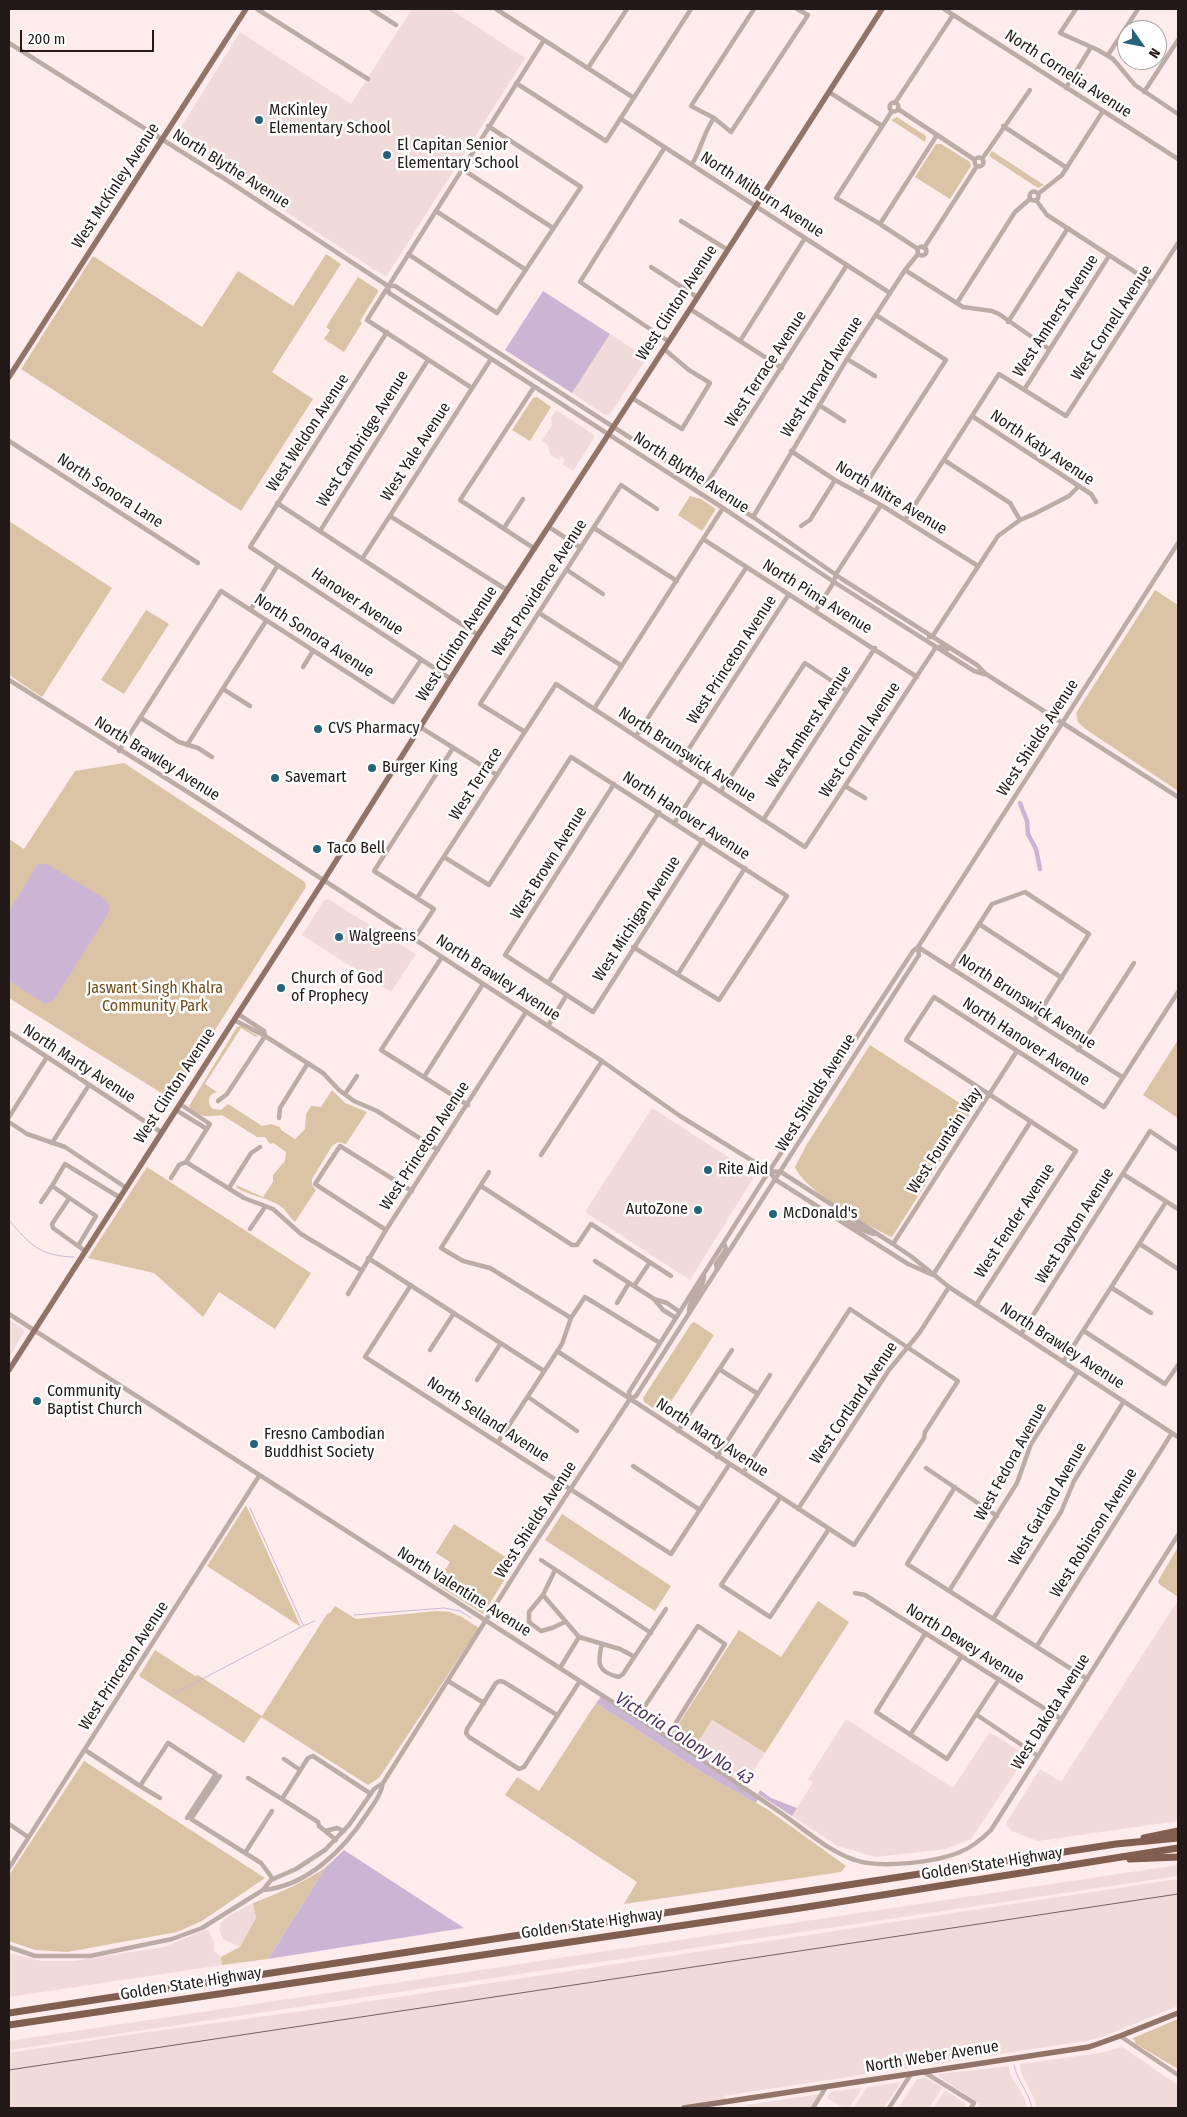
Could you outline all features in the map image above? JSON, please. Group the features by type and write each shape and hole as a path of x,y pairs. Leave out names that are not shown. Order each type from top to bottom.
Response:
{"highway":[{"path":"1116,1844 1178,1831"},
{"name":"Golden State Highway","path":"9,2013 1116,1844 1178,1838"},
{"name":"Golden State Highway","path":"9,2025 807,1907 1178,1848"},
{"path":"1107,1859 1178,1857"}],"main road":[{"name":"West McKinley Avenue","path":"9,377 246,9"},
{"name":"West Clinton Avenue","path":"9,1370 324,880 478,635 614,428 882,9"},
{"name":"North Weber Avenue","path":"684,2108 1084,2048 1120,2036 1178,2012"}],"street":[{"path":"257,9 368,79"},
{"path":"371,9 396,25"},
{"path":"498,9 634,98"},
{"path":"588,68 627,9"},
{"path":"516,82 606,141 691,9"},
{"path":"754,9 691,106 714,118 732,132 808,15 797,9"},
{"name":"North Cornelia Avenue","path":"944,9 1178,159"},
{"path":"1076,9 1060,34 1108,55 1121,66 1131,81 1144,92 1178,114"},
{"path":"1108,55 1138,9"},
{"path":"892,111 889,106 895,103 953,15"},
{"path":"472,388 367,320 544,40"},
{"path":"1144,92 1178,40"},
{"name":"North Blythe Avenue","path":"9,43 308,232 388,286 395,286 706,486 753,517 912,632 974,671 986,674"},
{"path":"1066,88 1091,47"},
{"path":"898,109 892,111 836,198 880,224 918,252 920,247 924,248 977,166 982,165 982,159 1003,126 1030,90"},
{"path":"829,92 882,126"},
{"path":"895,103 898,109 975,160 977,166"},
{"path":"1036,200 1038,194 1056,181 1067,168 1103,111"},
{"path":"692,164 714,118"},
{"name":"North Milburn Avenue","path":"621,120 890,293"},
{"path":"408,254 497,313 580,187 488,126"},
{"path":"1003,126 1067,168"},
{"path":"880,224 936,135"},
{"path":"665,147 580,282 668,341"},
{"path":"975,160 978,158 982,159"},
{"path":"462,169 553,228"},
{"path":"957,303 1015,212 1030,198 1031,193 1038,194"},
{"path":"1030,198 1036,200 1047,215 1152,283"},
{"path":"436,211 526,270"},
{"path":"681,221 728,250"},
{"path":"1008,322 1068,228"},
{"path":"740,341 805,238"},
{"name":"West Cornell Avenue","path":"1024,390 1066,416 1178,243"},
{"name":"West Harvard Avenue","path":"753,517 847,359 918,252"},
{"name":"West Amherst Avenue","path":"1024,390 1109,256"},
{"name":"West Terrace Avenue","path":"706,486 847,265"},
{"path":"651,267 697,297"},
{"path":"905,270 957,303 969,308 992,311 1049,348"},
{"name":"North Blythe Avenue","path":"388,286 390,293 534,387 723,508 977,665 986,674 1178,797"},
{"path":"690,309 782,368"},
{"path":"860,493 946,360 876,316"},
{"name":"West Weldon Avenue","path":"250,546 387,332"},
{"path":"632,398 682,429 710,383 689,370 664,349"},
{"name":"West Yale Avenue","path":"362,559 491,359"},
{"path":"847,359 875,376"},
{"name":"West Cambridge Avenue","path":"320,531 428,360"},
{"path":"905,520 999,374 1024,390"},
{"path":"534,387 460,500 535,549"},
{"path":"819,405 844,421"},
{"name":"North Katy Avenue","path":"972,416 1091,494 1096,502"},
{"name":"North Sonora Lane","path":"9,441 198,563"},
{"name":"North Mitre Avenue","path":"791,451 835,480 881,504 978,566"},
{"path":"944,460 1010,503 1020,520"},
{"path":"801,526 810,520 835,480"},
{"name":"West Providence Avenue","path":"525,732 480,704 620,485 657,509"},
{"path":"912,632 932,637 998,536 1020,520 1069,496 1078,487"},
{"path":"504,528 523,499"},
{"path":"277,503 478,635"},
{"path":"816,610 881,504"},
{"path":"594,709 723,508"},
{"path":"390,516 507,590"},
{"path":"549,527 581,548"},
{"path":"594,528 677,581"},
{"name":"North Pima Avenue","path":"703,539 875,648 917,677"},
{"name":"West Shields Avenue","path":"630,1399 629,1392 769,1171 913,951 918,947 1178,544"},
{"name":"Hanover Avenue","path":"250,546 451,679"},
{"path":"251,609 278,565"},
{"path":"636,736 746,568"},
{"path":"567,570 603,594"},
{"name":"North Sonora Avenue","path":"141,718 221,591 393,702 421,660"},
{"name":"West Princeton Avenue","path":"679,764 789,594"},
{"path":"539,613 622,666"},
{"path":"187,745 266,621"},
{"path":"936,647 941,646 954,651"},
{"name":"West Cornell Avenue","path":"805,847 936,647"},
{"name":"West Amherst Avenue","path":"763,820 875,648"},
{"path":"303,667 313,651"},
{"path":"721,791 805,663 847,691"},
{"name":"North Brawley Avenue","path":"9,680 119,751 191,794 414,938 602,1061 680,1116 769,1171 776,1180 908,1264 933,1275"},
{"name":"North Brunswick Avenue","path":"556,684 805,847"},
{"name":"West Terrace","path":"417,898 556,684"},
{"path":"223,689 250,706"},
{"path":"119,751 141,718 179,742 198,748 212,757"},
{"path":"420,727 496,775"},
{"path":"414,938 434,909 374,871 453,748"},
{"name":"North Hanover Avenue","path":"444,857 490,885 571,757 703,840 787,896 719,1000 678,974"},
{"path":"675,822 702,779"},
{"name":"West Brown Avenue","path":"548,984 505,955 614,784"},
{"path":"845,786 864,798"},
{"path":"548,1026 566,996 548,984 659,812"},
{"name":"West Michigan Avenue","path":"566,996 593,1012 633,946 703,840"},
{"path":"633,946 678,974 744,868"},
{"path":"951,968 992,904 1024,892 1089,934 1034,1021"},
{"path":"979,924 1062,978"},
{"name":"West Shields Avenue","path":"9,1947 35,1956 90,1956 155,1943 188,1934 211,1923 235,1906 264,1890 273,1879 307,1863 336,1840 371,1794 383,1783 571,1489 630,1399 636,1396 919,955 918,947"},
{"name":"North Brunswick Avenue","path":"918,947 1122,1077"},
{"path":"442,957 381,1050 468,1104"},
{"path":"1078,1050 1134,963"},
{"path":"424,1077 483,984"},
{"path":"1122,1077 1178,992"},
{"name":"North Hanover Avenue","path":"990,1094 906,1040 934,997 1104,1107 1122,1077"},
{"name":"West Princeton Avenue","path":"348,1294 361,1274 361,1270 368,1258 526,1012"},
{"path":"238,1014 264,1031 265,1036"},
{"path":"234,1020 265,1036 323,1073 354,1101 376,1111 438,1150"},
{"name":"North Marty Avenue","path":"9,1032 161,1132"},
{"path":"218,1101 228,1094 265,1036"},
{"name":"West Fountain Way","path":"893,1244 1017,1051"},
{"path":"9,1117 47,1057"},
{"path":"541,1155 602,1061"},
{"path":"279,1118 280,1108 308,1063"},
{"path":"345,1094 357,1076"},
{"path":"52,1143 89,1085"},
{"path":"933,1275 1031,1121 990,1094"},
{"path":"171,1178 180,1165 186,1162 210,1124 180,1104"},
{"path":"176,1110 207,1129"},
{"name":"West Fender Avenue","path":"976,1305 1076,1151 1031,1121"},
{"path":"9,1122 27,1134 66,1147 125,1187"},
{"name":"West Dayton Avenue","path":"1021,1334 1150,1131 1178,1150"},
{"path":"386,1230 315,1184 340,1146 412,1191"},
{"path":"229,1188 251,1153 260,1147"},
{"path":"186,1162 244,1198 273,1209 301,1234 361,1270"},
{"path":"41,1202 52,1186 56,1176 66,1164 119,1197"},
{"name":"North Brawley Avenue","path":"769,1171 781,1172 893,1244 949,1287 1178,1438"},
{"path":"489,1172 441,1248 463,1261 490,1268 571,1318"},
{"path":"1123,1174 1178,1210"},
{"path":"52,1186 96,1216 78,1246"},
{"path":"480,1186 572,1245 577,1244 591,1224 671,1276"},
{"path":"68,1197 68,1200 52,1224 53,1228 85,1251"},
{"path":"1063,1362 1166,1202"},
{"path":"250,1229 264,1207"},
{"path":"839,1220 847,1220 868,1233 878,1235"},
{"path":"716,1270 716,1264 726,1250 724,1243"},
{"path":"1140,1244 1178,1269"},
{"path":"368,1258 544,1371"},
{"path":"595,1261 654,1299 667,1303 680,1312"},
{"path":"634,1286 650,1262"},
{"path":"690,1312 689,1305 705,1280 704,1274"},
{"path":"617,1303 629,1283"},
{"name":"North Selland Avenue","path":"411,1285 365,1357 671,1554 700,1510"},
{"name":"West Cortland Avenue","path":"798,1509 888,1370 920,1332 949,1287"},
{"path":"1112,1288 1151,1313"},
{"path":"498,1442 557,1351 571,1318 586,1297 660,1343"},
{"path":"654,1299 663,1310 676,1318"},
{"path":"743,1473 850,1309 908,1346"},
{"path":"430,1350 454,1313"},
{"name":"North Valentine Avenue","path":"9,1314 667,1737 844,1856 878,1865 914,1861"},
{"path":"1084,1331 1165,1384 1178,1365"},
{"path":"477,1380 501,1344"},
{"name":"North Marty Avenue","path":"557,1351 854,1545 924,1438 958,1381 908,1346"},
{"path":"678,1431 732,1350"},
{"path":"719,1369 758,1394"},
{"name":"West Fedora Avenue","path":"949,1590 1017,1483 1031,1444 1078,1371"},
{"path":"717,1457 770,1375"},
{"path":"528,1397 577,1430"},
{"name":"West Garland Avenue","path":"993,1619 1061,1512 1074,1481 1124,1401"},
{"name":"West Robinson Avenue","path":"1037,1646 1172,1433"},
{"path":"633,1466 700,1510 729,1465"},
{"path":"926,1468 997,1516"},
{"name":"West Princeton Avenue","path":"9,1868 259,1476"},
{"path":"955,1487 907,1564 1087,1679"},
{"path":"780,1498 722,1585 770,1617 828,1529"},
{"name":"West Dakota Avenue","path":"914,1861 960,1852 991,1830 1178,1535"},
{"path":"541,1560 650,1633"},
{"path":"555,1570 543,1595 529,1612 529,1622 541,1631 565,1622"},
{"name":"North Dewey Avenue","path":"855,1593 865,1595 1061,1719"},
{"path":"543,1595 579,1637 620,1649 633,1656"},
{"path":"602,1644 598,1658 600,1666 604,1672 619,1677 623,1674 666,1608"},
{"path":"637,1718 698,1626 725,1644 667,1737"},
{"path":"925,1634 876,1712 947,1759 999,1679"},
{"path":"560,1668 579,1637"},
{"path":"910,1735 961,1657"},
{"path":"448,1681 484,1703"},
{"path":"557,1715 504,1682 496,1683 466,1733 469,1737 519,1769 524,1767 580,1681"},
{"path":"976,1715 1038,1756"},
{"path":"140,1786 168,1742 216,1774 187,1818"},
{"path":"84,1750 160,1798"},
{"path":"282,1798 308,1758 313,1756 371,1794"},
{"path":"284,1759 300,1770"},
{"path":"220,1776 191,1819 261,1863 273,1879"},
{"path":"248,1778 318,1822 319,1826 336,1840"},
{"name":"West Shields Avenue","path":"264,1890 276,1889 310,1872 341,1849 358,1828 381,1793 383,1783"},
{"path":"245,1852 272,1811"},
{"path":"9,1824 28,1837"},
{"path":"325,1831 337,1828 344,1831"},
{"path":"1120,2036 1178,2075"},
{"path":"924,2072 974,2103 971,2108"},
{"path":"889,2108 911,2074"},
{"path":"813,2108 826,2087"}],"shaded area":[{"name":"El Capitan Senior Elementary School","path":"412,9 450,9 525,58 386,277 174,139 240,32 351,104"},
{"path":"543,291 610,334 572,393 505,350"},
{"path":"610,334 647,358 610,414 605,415 572,393"},
{"path":"556,410 593,434 594,438 573,471 562,464 565,460 561,457 559,460 550,454 548,445 542,441 552,425 551,418"},
{"path":"38,864 47,864 102,897 110,905 108,914 53,1001 45,1004 9,981 9,911"},
{"path":"328,899 416,954 391,992 302,935 324,900"},
{"path":"652,1108 753,1173 754,1177 690,1280 585,1212"},
{"path":"9,1320 23,1329 24,1332 9,1358"},
{"path":"1178,1600 1178,1821 1038,1841 1011,1831 1006,1823 1040,1769 1061,1782"},
{"path":"601,1697 758,1799 756,1803 706,1775 596,1703"},
{"path":"846,1719 953,1788 990,1732 1024,1754 1025,1758 971,1839 946,1849 875,1857 838,1846 792,1816 813,1782 808,1779"},
{"path":"711,1720 765,1753 746,1782 742,1779 739,1781 692,1751"},
{"path":"760,1790 771,1798 797,1808 792,1816 758,1794"},
{"path":"344,1850 464,1928 268,1959 326,1867"},
{"path":"1178,1865 1178,1876 9,2050 9,2041"},
{"path":"1178,1879 1178,2006 1102,2037 1086,2041 723,2096 730,2101 675,2108 9,2108 9,2053 332,2007"},
{"path":"253,1903 256,1918 240,1947 223,1939 219,1929 221,1922"},
{"path":"205,1930 209,1931 214,1943 214,1951 221,1957 222,1965 9,1997 9,1953 41,1961 74,1961 164,1947"},
{"path":"1122,2047 1178,2085 1178,2108 1036,2108 1034,2098 1021,2073 1020,2064 1100,2053"},
{"path":"1009,2066 1010,2074 1025,2099 1027,2108 978,2108 980,2104 939,2077 939,2074"},
{"path":"926,2078 942,2088 929,2108 898,2108 917,2079"},
{"path":"901,2082 884,2108 853,2108 867,2087"},
{"path":"862,2088 849,2108 844,2108 827,2098 831,2092"},
{"path":"945,2090 966,2104 964,2108 933,2108"},
{"path":"820,2094 811,2108 751,2108 746,2105"}],"green space":[{"path":"897,117 926,136 925,142 891,120"},
{"path":"936,144 941,144 970,162 971,166 950,199 915,177"},
{"path":"992,151 1044,185 1038,188 989,156"},
{"path":"326,254 341,264 272,372 313,399 241,511 21,369 93,256 202,327 238,271 293,306"},
{"path":"358,277 378,290 378,292 344,352 324,339 330,330 326,327"},
{"path":"537,397 551,407 530,441 512,430 533,398"},
{"path":"690,496 701,499 716,509 702,531 678,515"},
{"path":"9,521 112,588 42,697 9,675"},
{"path":"1155,590 1178,605 1178,791 1084,728 1078,722 1076,713"},
{"path":"146,610 169,624 124,694 101,680"},
{"name":"Jaswant Singh Khalra Community Park","path":"124,763 305,882 306,887 171,1099 9,998 9,839 24,849 75,771"},
{"path":"241,1026 258,1036 256,1037 241,1028 205,1084 217,1092 209,1099 209,1104 213,1109 221,1110 228,1104 262,1126 271,1124 280,1127 281,1130 295,1139 305,1129 306,1114 311,1106 321,1107 332,1090 345,1103 367,1112 346,1144 338,1142 332,1146 312,1179 312,1185 316,1190 295,1222 278,1205 237,1188 236,1185 263,1197 273,1182 273,1175 285,1161 286,1152 273,1143 270,1144 265,1137 257,1137 222,1115 199,1115 191,1110 189,1106 237,1027"},
{"path":"1178,1040 1178,1118 1143,1095"},
{"path":"870,1045 972,1111 892,1237 868,1225 823,1197 811,1187 795,1167 807,1144"},
{"path":"147,1167 311,1273 275,1329 219,1292 203,1317 154,1273 88,1258"},
{"path":"694,1322 714,1335 663,1414 644,1402 643,1398"},
{"path":"246,1505 301,1627 207,1566"},
{"path":"562,1514 671,1586 655,1611 545,1540"},
{"path":"454,1524 515,1563 483,1614 436,1584 450,1562 436,1553"},
{"path":"1178,1547 1178,1597 1159,1584 1158,1581"},
{"path":"818,1601 849,1622 765,1753 712,1720 692,1751 675,1740 672,1734 739,1630 781,1657"},
{"path":"335,1606 356,1619 436,1611 450,1612 479,1628 379,1778 368,1785 261,1717 244,1743 139,1676 155,1650 262,1716 327,1614"},
{"path":"596,1703 706,1775 767,1809 846,1866 841,1872 624,1904 637,1882 505,1795 517,1777 539,1791"},
{"path":"84,1761 265,1878 202,1921 177,1932 67,1952 35,1950 9,1941 9,1875"},
{"path":"326,1867 268,1959 222,1965 221,1957 240,1947 256,1918 253,1903 300,1883"},
{"path":"1178,2019 1178,2069 1136,2044 1133,2038"}],"waterway":[{"path":"1020,803 1027,821 1028,834 1036,849 1040,869"},
{"path":"9,1220 37,1248 52,1254 74,1257"},
{"path":"250,1508 303,1625"},
{"name":"Victoria Colony No. 43","path":"354,1615 444,1608 460,1611 471,1618"},
{"path":"172,1695 315,1621"},
{"path":"1014,2065 1032,2108"}],"railway":[{"path":"9,2070 1178,1894"}],"place":[{"name":"McKinley Elementary School","path":"259,120"},
{"name":"El Capitan Senior Elementary School","path":"387,155"},
{"name":"CVS Pharmacy","path":"318,729"},
{"name":"Burger King","path":"372,768"},
{"name":"Savemart","path":"275,778"},
{"name":"Taco Bell","path":"317,849"},
{"name":"Walgreens","path":"339,937"},
{"name":"Church of God of Prophecy","path":"281,988"},
{"name":"Rite Aid","path":"708,1170"},
{"name":"AutoZone","path":"698,1210"},
{"name":"McDonald's","path":"773,1214"},
{"name":"Community Baptist Church","path":"37,1401"},
{"name":"Fresno Cambodian Buddhist Society","path":"254,1444"}]}
